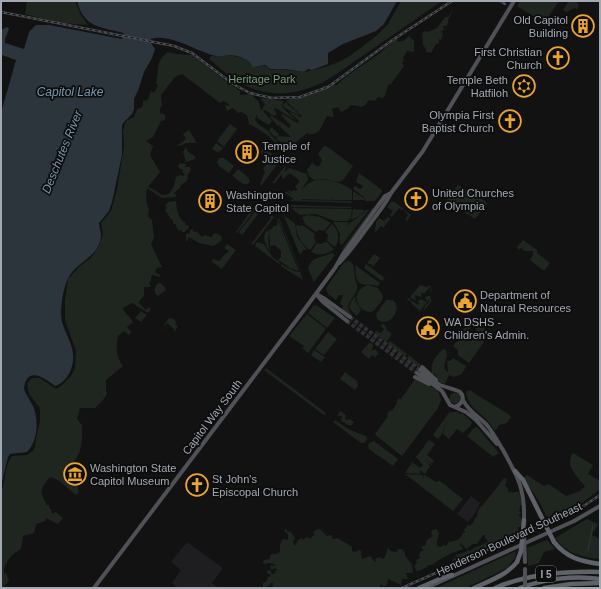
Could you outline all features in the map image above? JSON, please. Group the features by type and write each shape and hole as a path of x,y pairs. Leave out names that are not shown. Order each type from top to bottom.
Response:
{"highway":[{"path":"515,471 523,480 554,542 561,550 574,559 600,564"},
{"path":"474,588 503,574 512,568 517,562 522,548 524,518"},
{"name":"I 5","path":"495,588 503,584 544,575 578,571 600,572"},
{"path":"419,588 452,575"},
{"name":"I 5","path":"520,588 534,583 562,579 600,579"},
{"path":"544,588 571,584 600,583"}],"main road":[{"name":"Capitol Way South","path":"94,588 335,268 374,219 391,193 422,152 514,1"},
{"path":"316,294 322,302 348,319"},
{"path":"503,451 476,420 466,412 448,404 442,391 418,372 442,386 460,392 467,408 488,427 503,451 515,471 523,495 525,588"},
{"path":"446,398 449,392 453,390"},
{"path":"455,407 460,405 463,400"},
{"name":"Henderson Boulevard Southeast","path":"426,588 574,521 600,506"}],"shaded area":[{"path":"471,496 480,503 476,512 468,522 457,514"},
{"path":"187,542 223,568 212,583 219,588 179,588 172,583 181,570 171,562"}],"green space":[{"path":"27,1 75,1 81,15 88,25 59,23 25,14"},
{"name":"Heritage Park","path":"401,1 442,1 335,75 324,82 301,91 277,93 253,89 232,78 209,59 211,56 240,57 249,62 252,67 259,65 270,70 278,69 305,72 325,67 339,62 351,55 376,36 388,24"},
{"path":"520,1 559,1 544,23 517,6"},
{"path":"569,1 575,1 579,4 577,10 576,8 567,12 563,10"},
{"path":"454,8 448,20 448,24 443,26 444,30 441,31 443,34 441,40 439,39 439,43 436,44 431,53 426,52 423,45 422,33 437,28 445,17 448,17"},
{"path":"409,36 414,41 414,52 407,51 402,63 404,66 391,84 388,85 383,98 378,97 375,101 369,100 362,107 351,105 341,112 338,107 332,109 334,117 327,116 322,126 316,133 308,134 309,132 296,143 291,152 289,152 286,145 276,139 277,136 275,137 269,131 271,127 279,134 278,136 290,137 279,126 281,124 278,126 270,117 271,115 289,128 291,126 281,115 283,114 297,123 299,121 290,113 291,112 300,117 302,116 287,102 287,100 296,98 297,96 301,97 303,95 314,93 315,90 319,91 323,86 327,86 333,82 337,85 347,76 380,53 397,38 398,42"},
{"path":"168,52 192,55 240,91 240,95 251,94 259,102 261,111 265,104 261,100 262,98 283,101 282,107 297,121 275,108 274,109 277,114 274,116 265,110 263,111 272,121 269,125 257,118 257,114 255,120 267,130 278,143 283,145 282,147 278,146 282,148 284,146 286,148 285,152 280,148 278,149 275,144 277,145 278,144 276,144 267,135 249,124 247,115 241,112 238,113 233,108 227,111 225,105 228,106 229,104 223,101 220,103 182,74 175,77 161,95 162,106 160,108 160,113 165,115 165,120 161,121 153,137 146,141 153,146 150,155 160,172 148,187 163,195 167,195 172,190 176,177 180,175 183,176 185,174 178,166 180,163 186,164 185,167 190,167 191,170 187,176 188,178 186,182 174,193 177,195 175,197 162,198 147,188 146,199 149,210 148,216 152,220 154,238 151,244 162,267 157,268 155,272 160,275 160,277 152,275 149,283 151,287 144,287 144,296 139,303 146,310 149,307 151,309 148,313 132,303 123,308 133,323 127,327 131,332 129,335 124,331 118,336 117,352 123,366 106,380 107,394 103,400 95,408 80,408 77,419 82,425 81,448 76,459 68,467 69,477 77,485 79,492 76,495 61,482 50,477 44,485 42,491 43,497 47,505 49,505 52,514 56,512 63,518 58,524 46,518 45,521 36,524 34,533 23,536 21,549 12,556 5,565 4,572 9,581 3,588 1,588 1,492 6,469 12,456 27,455 34,450 40,422 40,408 29,394 27,383 32,378 40,378 56,389 71,376 75,368 76,351 65,320 65,300 68,279 80,266 91,258 99,246 103,234 101,223 111,211 117,190 124,146 123,131 126,121 134,117 137,109 141,108 143,105 143,101 148,100 151,91 154,93 158,86 156,83 159,63"},
{"path":"285,102 299,114 300,116 283,107"},
{"path":"230,124 237,129 224,147 217,141"},
{"path":"189,130 197,143 185,143 179,146 178,145 186,139 183,134"},
{"path":"216,143 223,148 221,151 217,152 212,149"},
{"path":"324,146 328,147 353,166 344,179 339,182 323,179 314,180 309,176 307,170 312,163 318,167 320,165 322,160 318,154"},
{"path":"186,147 188,152 195,156 195,159 186,162 183,152"},
{"path":"264,148 272,154 266,163 264,162 268,156 263,152 262,154 260,152"},
{"path":"272,156 279,162 261,186 260,184 265,172 263,169"},
{"path":"219,158 224,158 234,166 229,173 219,166 217,162"},
{"path":"285,166 284,173 289,168 307,174 308,180 301,190 311,182 328,180 339,183 352,190 352,200 332,200 332,198 331,200 301,200 351,201 352,203 291,201 294,199 285,193 286,191 292,195 287,189 292,192 294,189 294,191 298,190 295,187 299,180 291,174 289,174 285,179 289,173 283,179 282,174 275,183 272,183"},
{"path":"238,169 248,177 250,181 248,184 243,184 232,176"},
{"path":"359,173 382,190 375,201 365,201 364,197 353,189 355,186 360,189 363,187 356,182"},
{"path":"458,185 485,201 487,204 475,219 446,200"},
{"path":"353,191 364,198 364,200 353,200"},
{"path":"176,201 180,218 185,222 186,226 189,226 185,232 182,232 182,229 180,231 177,229 175,224 173,224 173,220 165,210 167,208 165,206 168,202"},
{"path":"391,202 395,202 411,215 407,221 405,220 408,215 403,209 402,210 399,208 392,217 390,215 393,211 387,207"},
{"path":"291,205 352,207 291,207"},
{"path":"373,207 373,209 343,250 342,249"},
{"path":"253,208 256,208 237,233 236,232"},
{"path":"291,208 352,209 351,217 348,221 334,221 316,214 300,215"},
{"path":"257,209 260,211 242,235 239,232"},
{"path":"353,209 365,210 359,216 351,220"},
{"path":"366,210 369,210 342,245 340,244 341,233 344,228"},
{"path":"271,215 274,217 253,245 250,243 252,243 271,218"},
{"path":"308,215 320,217 331,223 324,231 319,230 316,232 305,224 302,217"},
{"path":"284,216 295,223 297,237 307,250 303,250 300,255"},
{"path":"388,217 390,219 383,228 381,226 375,233 376,222 379,218 384,221"},
{"path":"279,218 301,271 300,270"},
{"path":"276,219 278,220 299,271 290,268 278,260 281,257 281,251 275,245 270,246 269,230 272,229 273,226 276,226 278,222"},
{"path":"333,222 349,222 340,234"},
{"path":"332,224 338,235 338,241 335,247 327,241 328,235 325,232"},
{"path":"296,225 304,226 315,234 314,237 316,242 310,250 300,239"},
{"path":"193,229 193,231 197,232 202,237 204,235 212,237 214,233 218,234 222,237 221,241 214,246 199,243 189,237 186,241 186,234 190,233 190,230"},
{"path":"267,230 269,232 268,242 271,252 264,238"},
{"path":"523,240 537,250 537,253 550,263 544,271 530,260 533,255 533,251 525,251 521,248 518,250 517,247"},
{"path":"257,242 264,244 273,258 280,262 279,264 255,246"},
{"path":"327,242 334,249 329,253 323,254 311,252 317,243 321,244"},
{"path":"227,244 236,250 222,269 211,261 214,259 219,261 226,253 229,252 224,248"},
{"path":"332,253 335,255 314,282 308,269 309,265 317,258"},
{"path":"374,254 380,258 372,268 373,265 367,263"},
{"path":"348,260 354,267 357,284 356,293 348,307 352,314 351,316 342,309 343,306 340,303 343,295 339,295 336,300 328,294 326,288 345,261 345,263"},
{"path":"281,264 294,271 300,272 303,280 281,266"},
{"path":"366,264 385,278 382,281 364,268"},
{"path":"355,265 380,283 378,286 358,282"},
{"path":"160,283 166,290 158,296 155,292 155,288 157,284"},
{"path":"368,285 378,288 383,296 375,310 371,312 361,308 357,300 359,291"},
{"path":"420,285 428,287 430,285 432,290 430,292 430,287 424,294 421,292 422,297 415,295 416,300 414,300 410,297"},
{"path":"355,296 356,302 361,310 357,316 350,309 351,302"},
{"path":"429,296 432,300 423,312 425,306 429,302 429,299 420,311 412,304 411,301 408,300 407,297 418,305 418,301 421,299 426,302 425,297"},
{"path":"386,300 392,300 396,303 397,308 392,318 383,322 377,319 376,314"},
{"path":"316,305 335,318 327,328 308,313 313,306"},
{"path":"141,311 147,315 141,322 135,318"},
{"path":"307,314 325,328 308,353 303,349 304,346 289,336"},
{"path":"169,318 174,319 176,322 175,324 178,326 174,332 174,329 167,323 165,326 164,325"},
{"path":"382,324 385,325 387,330 392,334 386,343 381,337 374,334 376,331 381,333 384,329 381,326"},
{"path":"469,324 472,325 469,330 458,338 462,330"},
{"path":"479,327 486,329 487,333 491,333 485,341 482,335 476,331 476,328"},
{"path":"328,332 337,339 324,355 315,349"},
{"path":"470,332 478,334 484,342 469,363 458,355 458,350 453,346 462,336"},
{"path":"390,341 407,354 405,356 387,344"},
{"path":"370,342 373,345 372,351 375,349 379,354 375,358 373,355 371,356 369,359 361,352"},
{"path":"443,349 446,350 447,355 444,367 446,371 448,372 447,361 450,361 453,358 466,366 462,374 453,377 449,375 445,384 439,382 435,374 432,374 434,360"},
{"path":"314,350 325,357 321,362 311,355"},
{"path":"409,355 421,365 418,367 407,358"},
{"path":"266,368 326,413 324,415 264,370"},
{"path":"345,372 357,381 358,386 355,390 340,379"},
{"path":"415,379 438,390 441,400 438,408 402,456 375,434 388,416 387,414 390,410 392,411 397,403 396,402 399,398 401,399"},
{"path":"471,390 510,415 511,417 507,423 499,425 495,431 468,401 466,392"},
{"path":"453,393 457,393 459,394 459,402 453,403 450,400 450,396"},
{"path":"340,411 346,415 346,420 350,419 354,422 352,425 348,425 341,421 342,416 337,416"},
{"path":"448,413 462,413 472,422 463,433 457,429 449,439 443,433"},
{"path":"448,414 442,434 438,439 433,435"},
{"path":"335,420 350,430 366,436 367,439 365,443 361,443 333,422"},
{"path":"477,427 499,453 493,457 467,436 474,428"},
{"path":"429,440 435,444 427,455 434,461 432,463 425,458 432,464 431,465 425,461 430,466 425,474 420,470 420,474 405,473 411,464 416,468 411,463 412,462 420,468 423,465 416,457"},
{"path":"374,441 398,459 393,466 369,449 369,443"},
{"path":"573,453 593,465 588,474 600,481 600,489 581,504 548,520 539,501 523,478 527,475 544,486 549,484 566,496 580,491 585,486 575,475 571,466 570,462"},
{"path":"405,474 423,475 424,479 425,475 436,482 440,481 463,499 453,511"},
{"path":"504,478 507,479 505,486 508,488 510,493 512,491 513,493 519,491 522,505 520,505 519,511 521,512 519,515 522,519 520,527 518,527 520,533 499,542 496,547 493,546 485,552 477,552 456,563 452,560 456,555 466,552 467,550 470,551 488,541 485,538 485,535 483,535 477,544 473,544 466,549 461,543 460,545 463,548 462,550 442,558 432,565 428,565 417,572 414,566 417,563 416,560 420,558 419,555 421,551 424,551 421,547 425,546 427,540 433,536 431,534 432,530 436,529 439,533 437,546 441,547 444,545 443,544 446,546 449,542 459,538 463,533 465,533 464,529 467,525 469,526 473,523 477,517 479,509"},
{"path":"587,519 598,524 592,535 600,539 600,559 575,554 565,548 555,538"},
{"path":"286,528 295,538 293,542 295,546 300,539 303,538 302,540 308,537 310,539 315,535 313,533 316,530 320,529 327,536 331,535 333,539 338,538 352,547 352,551 361,551 362,559 370,556 375,562 375,559 379,557 384,559 388,548 391,551 397,552 398,549 402,549 405,556 412,564 413,573 406,573 408,579 402,579 401,585 388,579 387,585 380,585 379,588 272,588 273,583 271,583 263,588 263,583 266,582 268,577 271,576 267,573 267,571 270,570 272,574 274,574 277,569 274,568 272,570 270,567 271,565 275,566 275,564 265,564 263,561 267,559 269,560 271,554 277,554 280,551 282,540 288,540 288,534 284,531"},
{"path":"547,540 555,549 544,552 539,563 528,566 527,548"},
{"path":"516,551 515,558 507,568 468,587 436,588"}],"water":[{"name":"Capitol Lake","path":"77,1 397,1 384,24 376,31 343,44 328,53 328,64 312,70 308,69 304,72 285,69 270,69 265,65 252,67 248,61 237,56 216,56 175,41 158,38 151,39 151,43 155,49 152,58 144,72 134,99 134,109 132,114 122,125 122,155 109,211 99,223 101,235 100,242 93,253 74,270 66,283 61,306 61,315 73,353 71,370 65,380 55,386 41,377 32,375 28,377 25,382 24,389 35,412 37,424 35,436 31,447 27,452 10,454 1,486 1,113 16,60 2,55 1,57 1,30 7,27 9,29 5,43 24,49 29,32 36,25 49,25 122,39 124,33 94,25 84,17"}],"waterway":[{"path":"588,551 593,525"}],"tunnel":[{"path":"350,317 420,370"},
{"path":"347,321 417,373"}],"railway":[{"path":"1,12 174,46 192,53 233,84 250,93 272,98 300,97 328,87 391,41 452,1"},
{"path":"500,1 505,4"},
{"path":"402,588 579,509 600,495"}],"place":[{"name":"Old Capitol Building","path":"583,26"},
{"name":"First Christian Church","path":"558,58"},
{"name":"Temple Beth Hatfiloh","path":"524,86"},
{"name":"Olympia First Baptist Church","path":"510,121"},
{"name":"Temple of Justice","path":"247,152"},
{"name":"United Churches of Olympia","path":"416,199"},
{"name":"Washington State Capitol","path":"210,201"},
{"name":"Department of Natural Resources","path":"465,301"},
{"name":"WA DSHS - Children's Admin.","path":"428,328"},
{"name":"Washington State Capitol Museum","path":"75,474"},
{"name":"St John's Episcopal Church","path":"197,485"}],"water label":[{"name":"Deschutes River","path":"62,152"}]}
